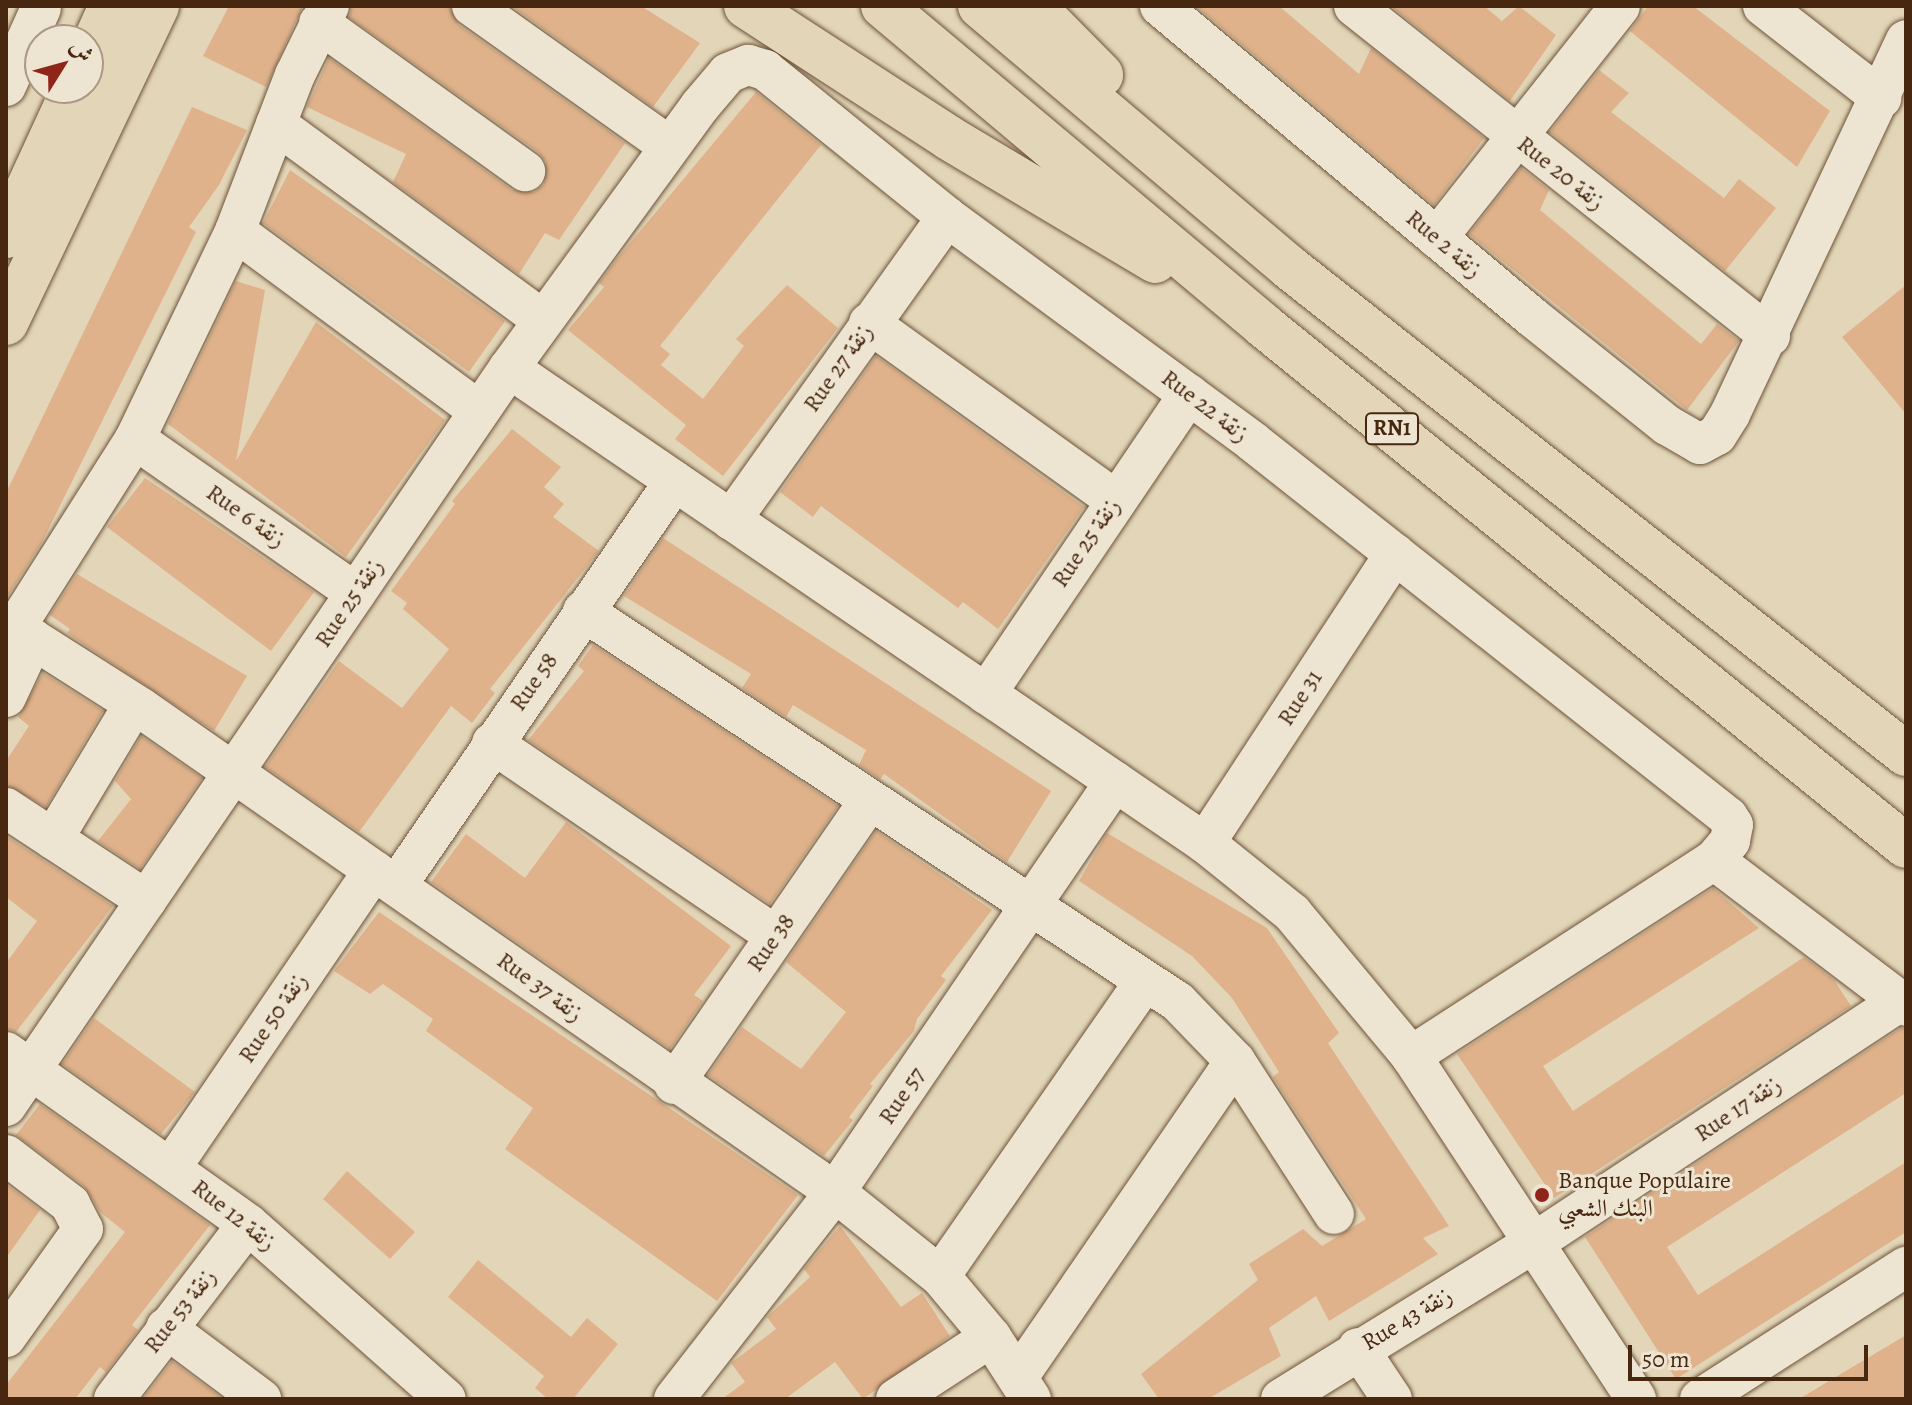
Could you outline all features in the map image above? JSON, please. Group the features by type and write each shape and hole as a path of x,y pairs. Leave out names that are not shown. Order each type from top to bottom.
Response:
{"main road":[{"path":"6,323 157,6"},
{"path":"746,6 949,138 1264,326"},
{"name":"RN1","path":"883,6 1264,326 1906,846"},
{"name":"RN1","path":"980,6 1290,268 1906,754"},
{"path":"1033,6 1290,268"},
{"path":"6,236 67,104"}],"street":[{"path":"472,6 669,146"},
{"name":"Rue 2 زنقة","path":"1160,6 1437,238 1688,439 1700,444 1709,441 1730,414 1770,336"},
{"name":"Rue 20 زنقة","path":"1354,6 1770,336"},
{"path":"1437,238 1620,6"},
{"path":"1763,6 1881,98"},
{"path":"6,86 41,8"},
{"path":"6,697 18,630 135,439 235,231 276,124 324,15 525,171"},
{"path":"1770,336 1906,40"},
{"name":"Rue 22 زنقة","path":"700,106 737,67 765,70 947,217 1189,394 1708,798 1728,817 1733,830 1714,860"},
{"name":"Rue 25 زنقة","path":"6,1106 19,1060 146,900 509,368 700,106"},
{"path":"276,124 543,320"},
{"name":"Rue 27 زنقة","path":"731,520 947,217"},
{"path":"235,231 479,411"},
{"path":"869,323 1115,500"},
{"path":"509,368 1205,843 1292,913 1411,1056 1636,1399"},
{"name":"Rue 25 زنقة","path":"986,694 1189,394"},
{"name":"Rue 6 زنقة","path":"135,439 356,593"},
{"name":"Rue 58","path":"385,877 492,743 675,481"},
{"name":"Rue 31","path":"1205,843 1395,554"},
{"path":"583,611 1032,909 1178,1002 1235,1061 1334,1214"},
{"name":"Rue 37 زنقة","path":"18,630 134,704 385,877 674,1084 835,1192 940,1276 991,1337 1024,1388"},
{"path":"53,839 134,704"},
{"path":"492,743 776,936"},
{"name":"Rue 57","path":"674,1399 835,1192 1032,909 1115,781"},
{"name":"Rue 38","path":"674,1084 869,801"},
{"path":"6,808 146,900"},
{"path":"1411,1056 1714,860 1903,1003"},
{"name":"Rue 50 زنقة","path":"172,1166 385,877"},
{"path":"940,1276 1145,981"},
{"name":"Rue 17 زنقة","path":"1535,1242 1903,1003"},
{"name":"Rue 12 زنقة","path":"19,1060 172,1166 248,1224 446,1399"},
{"path":"1024,1388 1235,1061"},
{"path":"6,1155 70,1204 83,1229 6,1337"},
{"name":"Rue 53 زنقة","path":"114,1399 248,1224"},
{"name":"Rue 43 زنقة","path":"1281,1399 1358,1348 1535,1242"},
{"path":"1700,1399 1906,1267"},
{"path":"166,1328 261,1399"},
{"path":"896,1399 991,1337"},
{"path":"1358,1348 1392,1399"}],"building":[{"path":"229,6 303,6 266,87 203,56"},
{"path":"352,6 449,6 459,25 625,143 559,240 545,233 519,274 393,182 406,154 307,107 329,58 512,190 534,192 544,184 546,162 538,152 349,17"},
{"path":"512,6 641,6 700,43 653,107"},
{"path":"1196,6 1279,6 1359,74 1371,48 1484,138 1434,205"},
{"path":"1391,6 1484,6 1502,21 1519,6 1556,35 1510,101"},
{"path":"1648,6 1693,6 1830,111 1797,167 1630,31"},
{"path":"1599,70 1629,93 1611,112 1724,198 1739,179 1776,208 1725,271 1550,132"},
{"path":"756,92 821,145 660,346 670,354 661,365 703,399 744,346 736,339 787,285 838,328 723,476 675,439 686,425 568,330 604,287 599,283 616,260"},
{"path":"192,107 247,130 219,185 189,227 196,232 42,542 6,599 6,493"},
{"path":"1521,168 1549,190 1540,210 1701,344 1717,324 1739,341 1687,410 1469,234"},
{"path":"290,170 505,321 469,372 263,223"},
{"path":"236,281 265,290 236,461 316,322 445,420 346,557 168,424"},
{"path":"1906,285 1906,414 1842,337"},
{"path":"876,356 1084,507 998,629 963,602 958,608 821,506 813,517 780,492"},
{"path":"512,429 561,467 544,487 564,504 553,517 599,551 490,689 495,693 472,723 451,706 359,832 265,767 339,661 402,708 449,649 403,609 407,603 391,591 455,504 452,501"},
{"path":"145,478 314,592 271,651 107,527"},
{"path":"663,538 1051,791 1007,862 884,774 880,779 859,765 866,750 793,705 786,717 742,688 751,674 624,596"},
{"path":"77,574 247,676 214,731 67,633 70,629 50,615"},
{"path":"593,645 838,806 770,904 528,740 584,671 578,666"},
{"path":"43,673 103,711 46,807 6,785 6,761 29,726 18,717"},
{"path":"141,736 202,778 140,869 98,841 131,799 115,781"},
{"path":"566,822 731,946 694,995 703,1001 670,1049 431,882 466,834 525,878"},
{"path":"876,831 992,910 941,976 946,980 917,1019 914,1031 870,1084 873,1086 849,1117 853,1120 824,1156 708,1075 742,1027 801,1069 846,1012 786,962"},
{"path":"1107,833 1267,928 1339,1033 1328,1043 1449,1226 1423,1238 1438,1254 1329,1321 1316,1296 1269,1328 1281,1356 1208,1399 1159,1399 1141,1374 1258,1280 1249,1264 1303,1229 1322,1246 1366,1219 1273,1077 1279,1072 1232,998 1192,956 1079,881"},
{"path":"6,836 113,906 16,1032 6,1029 6,963 37,921 6,897"},
{"path":"1713,888 1759,928 1543,1066 1573,1111 1804,957 1834,980 1851,1006 1554,1198 1457,1054"},
{"path":"379,912 798,1195 717,1301 505,1149 533,1108 426,1031 433,1019 383,984 370,994 334,971"},
{"path":"94,1018 195,1092 161,1134 62,1064"},
{"path":"1901,1028 1906,1029 1906,1093 1667,1247 1698,1295 1906,1162 1906,1232 1676,1379 1585,1237"},
{"path":"40,1104 210,1225 132,1325 138,1330 106,1372 100,1367 75,1399 6,1399 6,1385 125,1232 100,1212 84,1186 16,1135"},
{"path":"347,1171 415,1232 390,1259 323,1199"},
{"path":"6,1184 40,1210 6,1258"},
{"path":"840,1226 901,1307 922,1293 950,1336 863,1399 835,1362 785,1399 722,1399 745,1382 731,1363 776,1329 767,1317 810,1277 804,1269"},
{"path":"478,1260 571,1337 587,1318 618,1344 573,1399 548,1399 535,1388 544,1376 448,1297"},
{"path":"1906,1335 1906,1399 1799,1399"},
{"path":"172,1361 223,1399 143,1399"}],"place":[{"name":"Banque Populaire البنك الشعبي","path":"1542,1195"}]}
